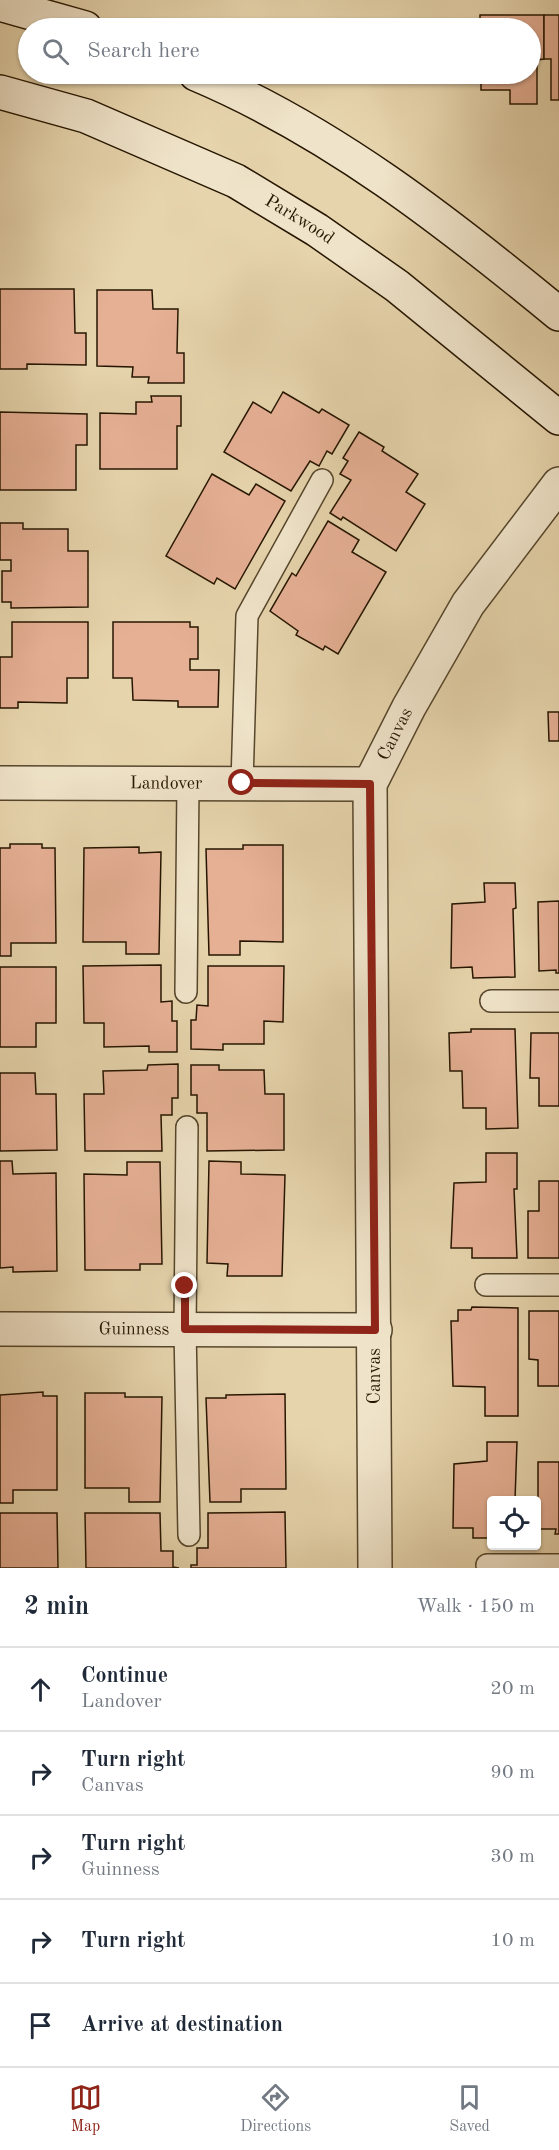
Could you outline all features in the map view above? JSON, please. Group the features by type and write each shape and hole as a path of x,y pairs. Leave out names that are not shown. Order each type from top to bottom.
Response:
{"street":[{"path":"0,4 50,18"},
{"path":"220,84 360,161 494,261 559,314"},
{"name":"Parkwood","path":"0,92 86,116 236,181 316,230 397,286 559,418"},
{"name":"Canvas","path":"375,1568 370,784 409,707 468,604 559,484"},
{"name":"Landover","path":"0,783 370,784"},
{"name":"Guinness","path":"0,1329 375,1330"}],"lane":[{"path":"242,783 247,616 322,480"},
{"path":"186,992 188,783"},
{"path":"491,1001 559,1002"},
{"path":"187,1127 185,1329 189,1535"},
{"path":"486,1285 559,1285"},
{"path":"487,1565 559,1565"}],"building":[{"path":"480,15 544,15 544,59 541,59 541,18 480,18"},
{"path":"544,15 559,15 559,100 551,100 551,59 544,59"},
{"path":"481,84 537,84 537,104 510,104 510,90 481,90"},
{"path":"0,289 74,289 75,333 86,333 86,365 27,364 27,369 0,369"},
{"path":"97,290 152,290 153,309 178,309 177,353 184,353 184,383 148,383 149,377 132,377 133,367 97,366"},
{"path":"283,392 319,413 322,409 349,425 332,454 327,451 319,466 310,461 291,491 224,452 253,402 271,413"},
{"path":"151,396 181,396 181,426 177,426 177,469 100,469 100,413 136,414 136,402 152,402"},
{"path":"0,412 87,414 87,445 76,445 76,490 0,490"},
{"path":"359,432 384,447 382,451 418,474 406,492 425,504 396,551 343,517 341,520 330,513 351,480 340,474 348,461 343,458"},
{"path":"212,474 249,495 256,484 285,501 235,589 217,578 214,584 166,556"},
{"path":"328,521 359,540 352,552 386,572 338,654 325,646 323,650 296,635 298,631 270,611 292,573 296,576"},
{"path":"0,523 23,523 23,529 68,529 68,551 88,551 88,607 11,608 11,602 2,602 2,571 11,571 11,560 0,560"},
{"path":"12,622 88,622 88,678 67,678 67,703 18,702 18,708 0,708 0,657 12,657"},
{"path":"113,622 190,622 190,627 198,627 198,659 190,659 190,670 219,670 218,707 178,707 178,701 133,700 132,678 113,678"},
{"path":"548,712 559,712 559,741 549,741"},
{"path":"10,844 42,844 42,848 55,848 56,943 11,943 11,956 0,956 0,848 10,848"},
{"path":"243,845 283,845 283,942 240,941 240,955 209,955 206,849 243,849"},
{"path":"139,847 139,853 161,852 159,954 126,954 126,942 83,942 84,848"},
{"path":"484,883 515,883 516,908 513,909 515,977 473,978 472,967 451,968 452,904 485,902"},
{"path":"559,901 559,973 556,973 556,970 539,971 538,902"},
{"path":"161,965 161,1002 172,1001 172,1021 177,1021 177,1052 149,1052 149,1046 104,1047 104,1023 84,1023 83,966"},
{"path":"208,966 284,966 283,1022 264,1021 264,1044 223,1044 223,1050 191,1049 191,1020 196,1020 197,1005 208,1006"},
{"path":"0,967 56,967 56,1023 36,1023 36,1047 0,1047"},
{"path":"471,1029 515,1029 518,1128 486,1129 486,1108 463,1108 462,1071 450,1071 449,1033 471,1032"},
{"path":"531,1033 559,1033 559,1106 539,1106 539,1078 530,1078"},
{"path":"178,1064 178,1098 172,1098 172,1115 161,1115 162,1151 85,1151 84,1094 104,1094 103,1071 147,1070 148,1065"},
{"path":"191,1065 219,1065 219,1070 264,1070 265,1094 284,1094 284,1150 207,1151 207,1113 197,1113 197,1095 191,1095"},
{"path":"0,1073 35,1073 36,1094 56,1094 57,1150 0,1151"},
{"path":"486,1153 517,1153 517,1189 514,1189 517,1258 472,1258 472,1248 451,1248 454,1183 486,1182"},
{"path":"0,1161 12,1161 13,1174 56,1173 57,1271 13,1272 13,1267 0,1268"},
{"path":"209,1161 241,1162 241,1174 285,1175 282,1276 227,1276 228,1264 207,1263"},
{"path":"127,1162 160,1162 162,1264 140,1264 140,1270 85,1270 84,1174 127,1175"},
{"path":"539,1181 559,1181 559,1258 528,1258 528,1211 539,1211"},
{"path":"472,1307 518,1308 518,1416 485,1416 485,1387 453,1386 451,1321 458,1321 458,1310 471,1310"},
{"path":"529,1311 559,1311 559,1386 538,1386 538,1360 529,1359"},
{"path":"43,1392 43,1396 57,1396 57,1490 13,1490 13,1503 0,1503 0,1395"},
{"path":"85,1393 125,1393 125,1397 162,1397 160,1502 129,1502 129,1488 85,1488"},
{"path":"285,1394 286,1489 241,1489 241,1502 210,1502 206,1398 226,1398 226,1395"},
{"path":"487,1442 517,1442 515,1496 487,1496 487,1538 473,1538 473,1528 453,1528 454,1464 487,1461"},
{"path":"538,1462 559,1462 559,1534 555,1534 556,1529 541,1529 541,1496 538,1496"},
{"path":"285,1512 286,1568 191,1568 191,1565 197,1565 197,1548 208,1548 208,1513"},
{"path":"0,1513 57,1513 58,1568 0,1568"},
{"path":"85,1513 160,1513 161,1551 173,1551 173,1567 179,1568 86,1568"}],"route":[{"path":"185,1286 185,1329 375,1330 370,784 242,783"}]}
